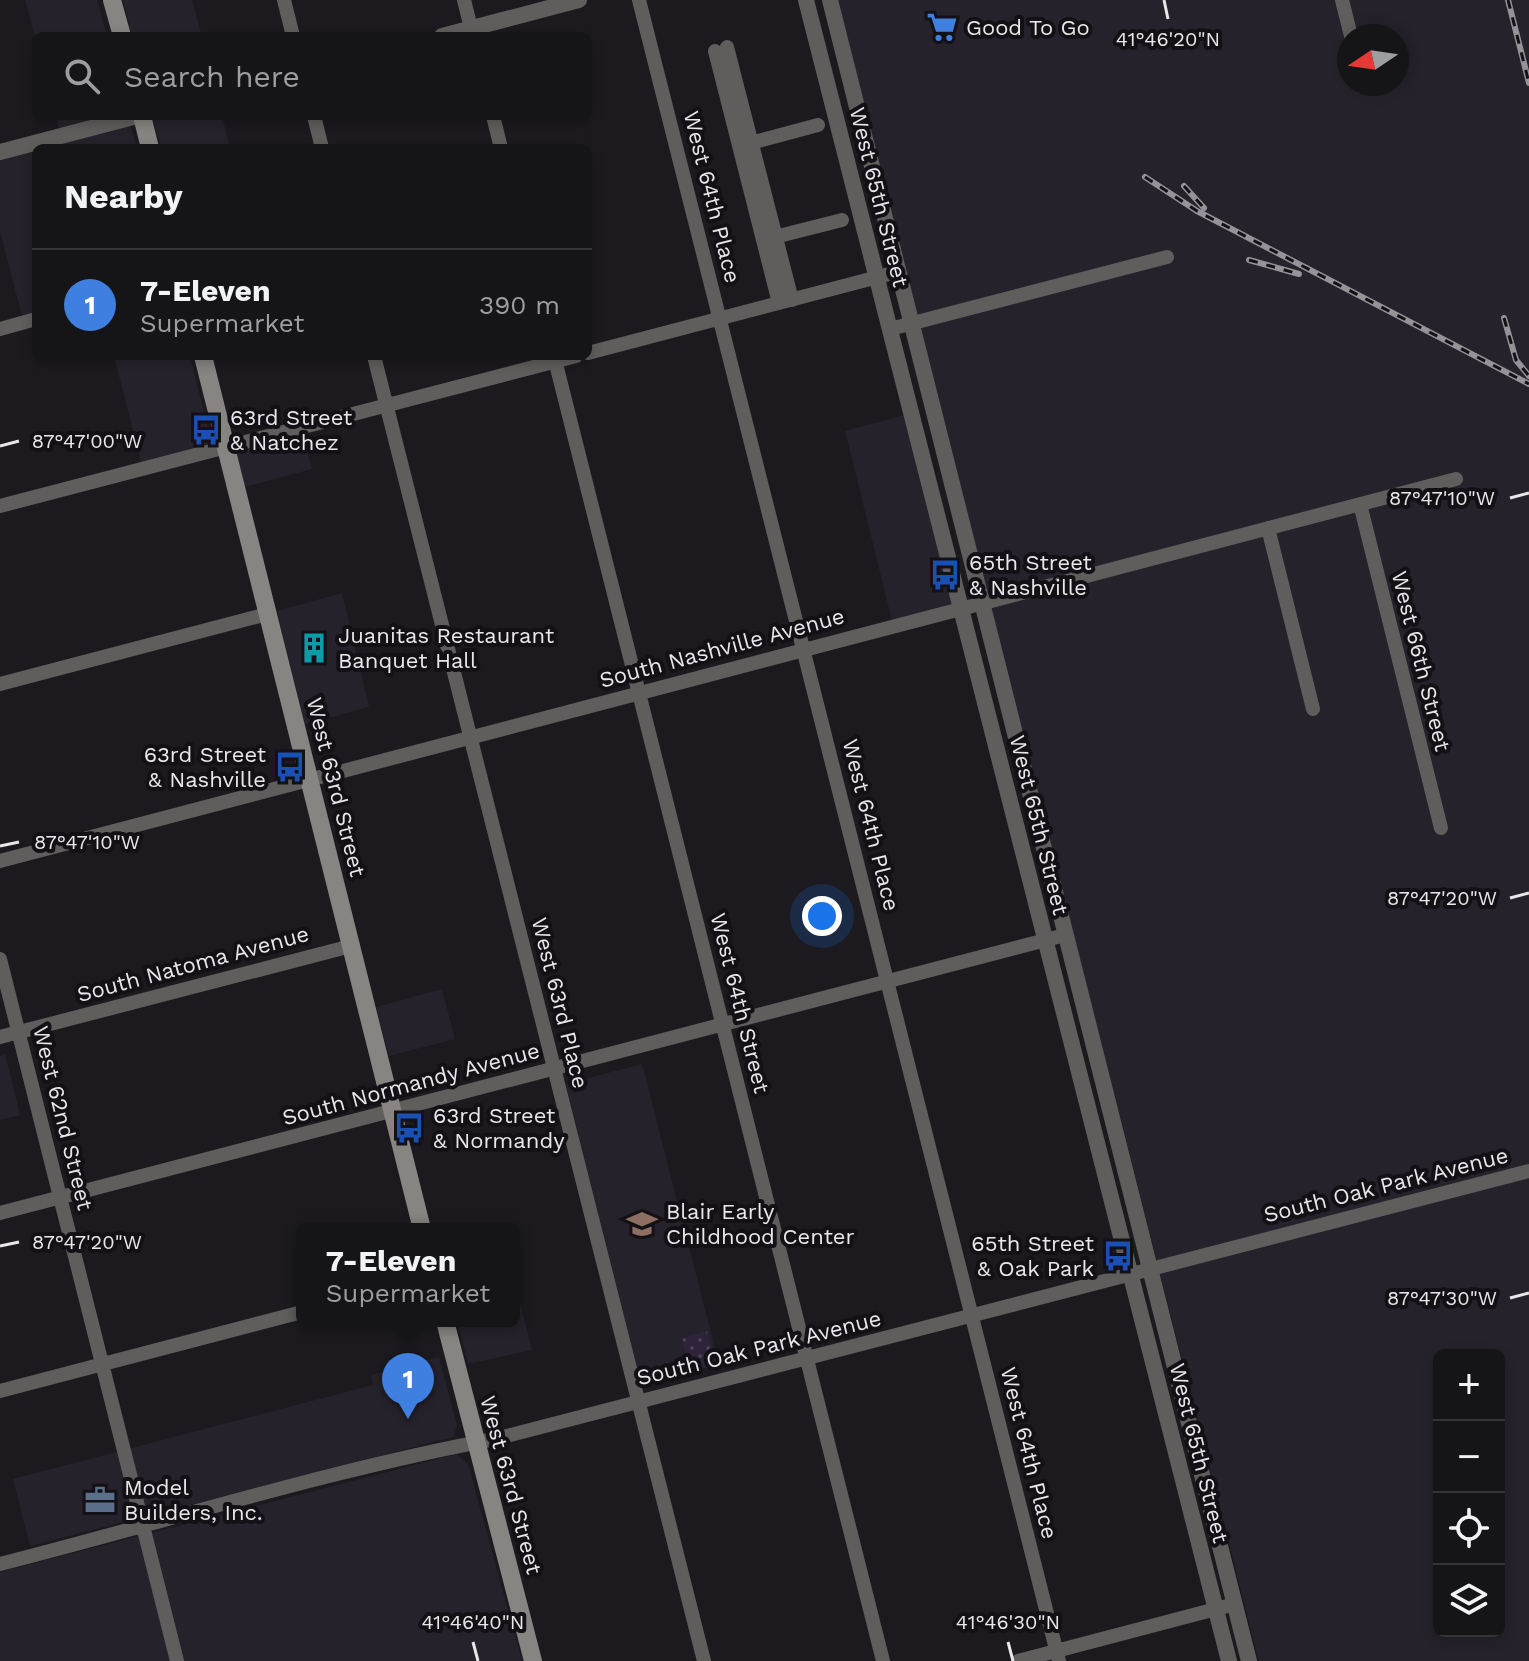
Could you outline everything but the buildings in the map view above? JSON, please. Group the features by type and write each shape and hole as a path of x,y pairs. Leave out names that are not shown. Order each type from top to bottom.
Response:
{"main road":[{"path":"112,0 121,32"},
{"path":"141,120 149,144"},
{"name":"West 63rd Street","path":"204,360 421,1223"},
{"name":"West 63rd Street","path":"446,1327 533,1661"}],"street":[{"path":"284,0 292,32"},
{"path":"464,0 472,32 579,0"},
{"name":"West 64th Place","path":"639,0 1058,1656"},
{"name":"West 65th Street","path":"806,0 1229,1661"},
{"name":"West 65th Street","path":"830,0 1249,1661"},
{"path":"1342,0 1348,24"},
{"path":"721,49 786,302"},
{"path":"0,152 124,120"},
{"path":"315,120 321,144"},
{"path":"494,120 500,144"},
{"path":"745,144 818,125"},
{"path":"769,239 842,220"},
{"path":"890,329 1167,257"},
{"path":"592,352 897,272"},
{"path":"0,329 32,320"},
{"name":"West 63rd Place","path":"375,360 704,1661"},
{"path":"0,506 387,406 550,360"},
{"name":"West 64th Street","path":"554,360 883,1661"},
{"name":"South Nashville Avenue","path":"0,861 1456,479"},
{"name":"West 66th Street","path":"1360,504 1441,828"},
{"path":"1268,528 1313,709"},
{"path":"0,684 267,614"},
{"name":"South Normandy Avenue","path":"0,1213 1065,935"},
{"name":"South Natoma Avenue","path":"0,1037 351,946"},
{"name":"West 62nd Street","path":"0,959 177,1661"},
{"name":"South Oak Park Avenue","path":"0,1564 1529,1171"},
{"path":"0,1391 296,1314"},
{"path":"1018,1661 1058,1656 1235,1604"}],"shaded area":[{"path":"25,0 97,0 106,32 34,32"},
{"path":"123,0 192,0 201,32 131,32"},
{"path":"835,0 1529,0 1529,1661 1259,1661"},
{"path":"57,120 129,120 136,144 32,144 32,318 23,320 0,231 0,152 61,135"},
{"path":"153,120 223,120 229,144 160,144"},
{"path":"115,360 191,360 213,448 142,466"},
{"path":"908,414 957,606 893,625 845,431"},
{"path":"302,429 312,469 245,487 235,446"},
{"path":"342,593 369,707 305,724 277,611"},
{"path":"442,989 455,1039 389,1056 376,1007"},
{"path":"5,1054 20,1115 0,1120 0,1056"},
{"name":"Blair Early Childhood Center","path":"642,1064 719,1364 641,1384 566,1084"},
{"path":"520,1303 532,1350 468,1364 459,1327 520,1327"},
{"path":"707,1331 715,1365 694,1371 689,1368 682,1338"},
{"path":"439,1357 457,1426 453,1437 30,1546 13,1479 373,1385 371,1375"},
{"path":"457,1454 468,1464 522,1661 0,1661 0,1572"}],"railway":[{"path":"1508,0 1529,83"},
{"path":"1145,177 1197,211 1529,384"},
{"path":"1184,186 1204,208"},
{"path":"1249,260 1299,274"},
{"path":"1504,318 1516,360 1529,376"}],"place":[{"name":"Good To Go","path":"942,27"},
{"name":"63rd Street & Natchez","path":"206,430"},
{"name":"65th Street & Nashville","path":"945,575"},
{"name":"Juanitas Restaurant Banquet Hall","path":"314,648"},
{"name":"63rd Street & Nashville","path":"290,767"},
{"name":"63rd Street & Normandy","path":"409,1128"},
{"name":"Blair Early Childhood Center","path":"642,1224"},
{"name":"65th Street & Oak Park","path":"1118,1256"},
{"name":"7-Eleven","path":"408,1419"},
{"name":"Model Builders, Inc.","path":"100,1500"}]}
